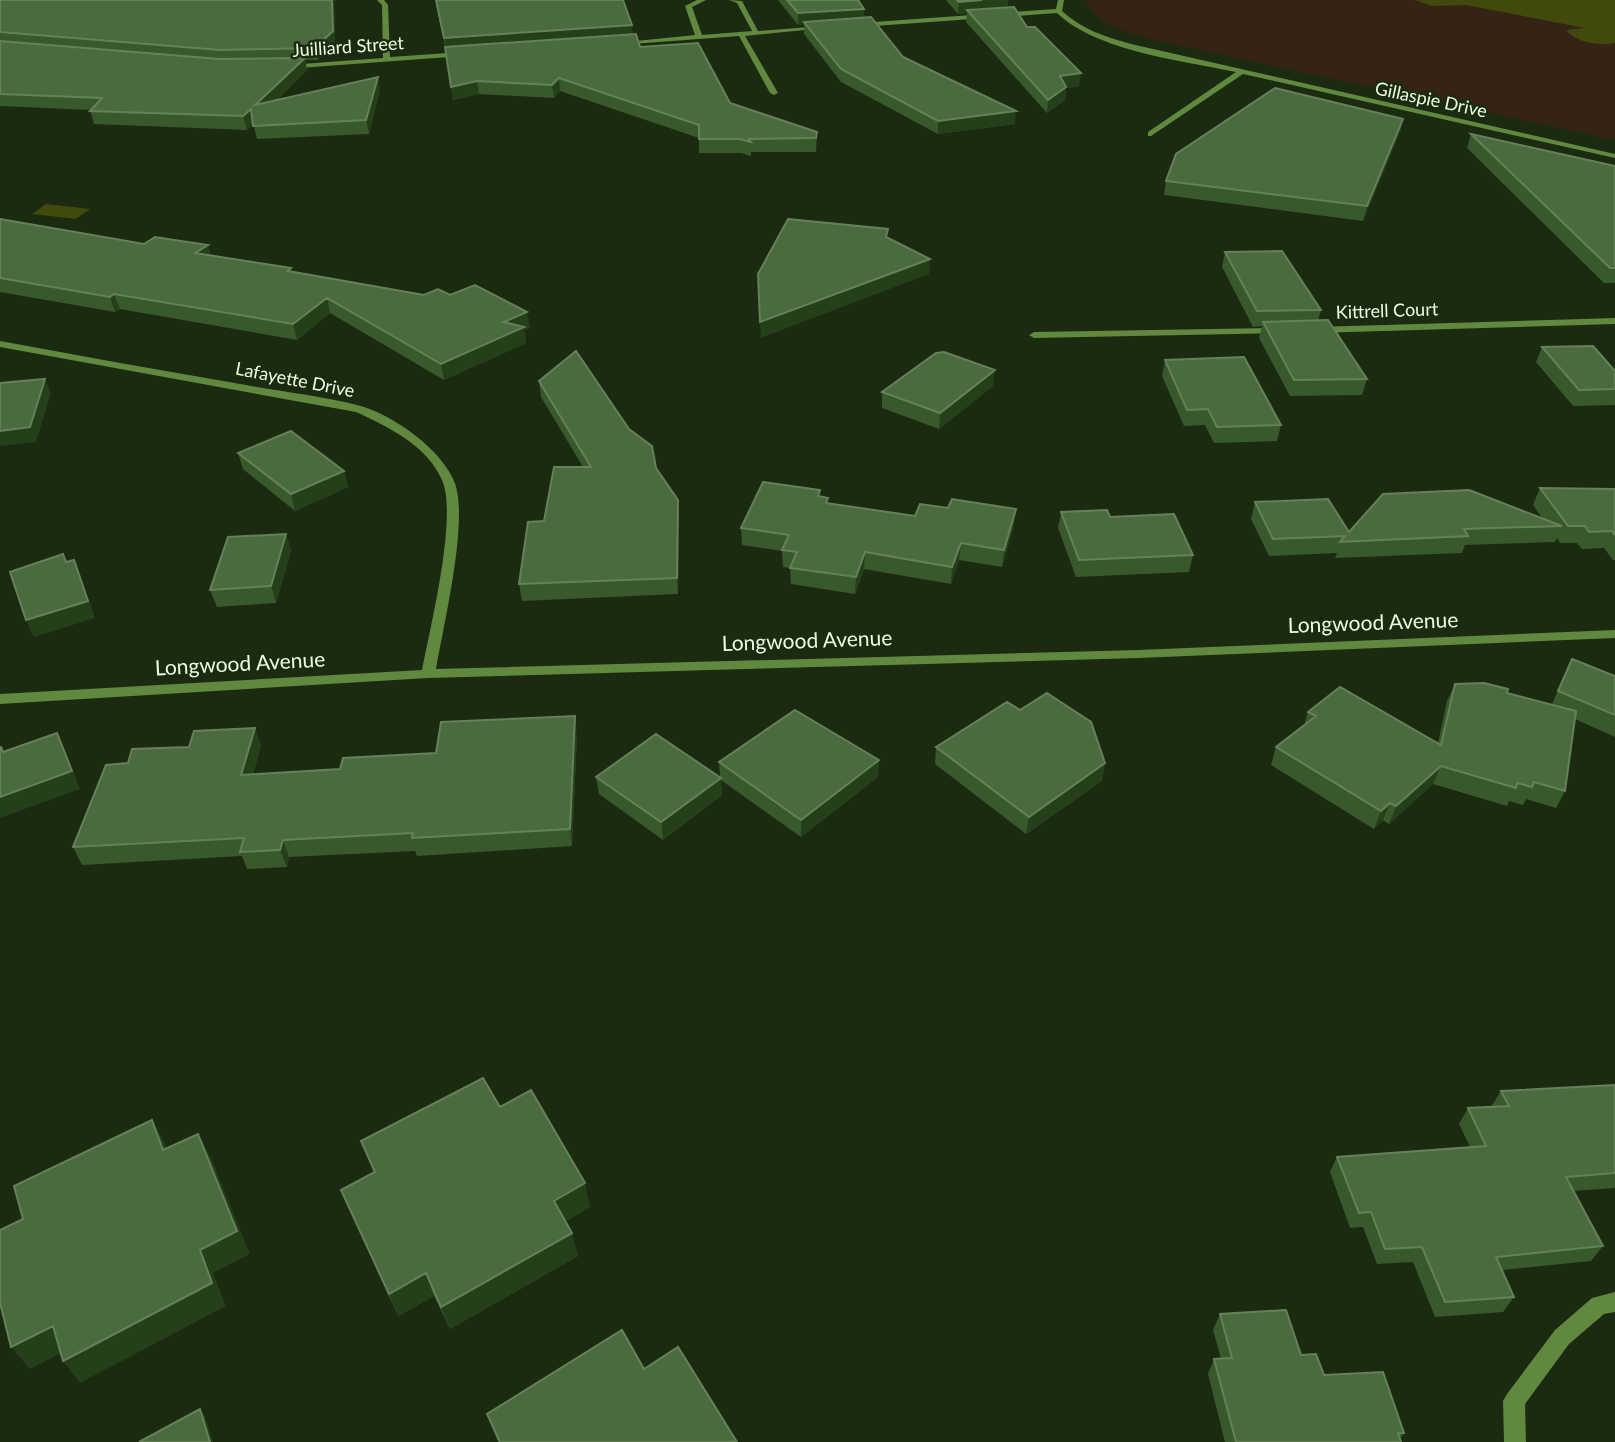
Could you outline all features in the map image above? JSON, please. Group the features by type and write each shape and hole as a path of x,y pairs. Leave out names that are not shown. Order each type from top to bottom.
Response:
{"street":[{"path":"380,0 385,5 387,60"},
{"path":"699,37 688,6 703,0"},
{"path":"732,0 740,2 756,33"},
{"path":"844,26 1059,10 1061,0"},
{"name":"Gillaspie Drive","path":"1059,10 1067,19 1110,40 1240,73 1615,156"},
{"path":"610,43 831,27"},
{"path":"741,34 774,93"},
{"name":"Juilliard Street","path":"273,68 477,53"},
{"path":"1151,134 1240,73"},
{"name":"Kittrell Court","path":"1034,335 1298,331 1615,321"},
{"name":"Lafayette Drive","path":"0,344 359,409 402,430 431,454 450,485 453,520 428,674"},
{"name":"Longwood Avenue","path":"0,699 428,674 1138,654 1615,634"},
{"path":"1515,1442 1514,1401 1562,1337 1599,1305 1615,1302"}],"shaded area":[{"path":"1086,0 1615,0 1615,140 1153,40 1105,22 1090,9"},
{"path":"1415,0 1615,0 1615,43 1589,43 1566,30 1585,28 1466,5 1432,6"},
{"path":"46,204 90,209 76,219 32,214"}],"building":[{"path":"0,0 332,0 333,31 315,48 220,50 0,32"},
{"path":"436,0 623,0 632,25 444,38"},
{"path":"787,0 858,0 864,9 798,13"},
{"path":"1014,7 1027,27 1035,27 1081,73 1060,76 1066,87 1048,100 967,10"},
{"path":"871,17 903,57 1016,111 938,121 841,69 804,22"},
{"path":"636,34 640,47 698,43 730,103 817,132 816,138 749,139 751,142 740,139 699,139 699,125 559,78 552,85 477,81 451,87 445,47"},
{"path":"0,41 220,59 305,58 255,105 378,77 366,120 253,126 251,109 243,116 90,111 102,98 0,94"},
{"path":"1275,88 1403,119 1367,206 1166,181 1176,154"},
{"path":"1471,134 1615,166 1615,268 1610,268"},
{"path":"0,219 144,244 155,237 208,245 195,253 291,268 288,271 424,295 438,289 450,295 475,285 527,312 504,322 524,327 441,364 327,298 293,324 0,278"},
{"path":"788,219 888,229 886,237 930,259 760,322 758,274"},
{"path":"1282,251 1321,310 1257,311 1225,252"},
{"path":"1328,320 1367,379 1294,380 1263,322"},
{"path":"1593,346 1615,371 1615,389 1579,390 1542,347"},
{"path":"576,351 629,429 652,446 656,468 678,500 677,578 519,584 528,522 544,521 554,467 591,467 539,381"},
{"path":"944,352 995,370 940,413 882,392 936,353"},
{"path":"1244,357 1281,425 1217,427 1208,409 1187,410 1165,360"},
{"path":"45,379 30,427 0,431 0,383"},
{"path":"291,431 344,471 291,494 238,453"},
{"path":"763,482 820,490 818,496 828,498 826,503 915,516 920,504 948,508 952,499 1016,509 1004,550 961,543 952,567 865,552 856,577 790,568 797,552 782,550 789,535 741,528"},
{"path":"1540,488 1615,489 1615,535 1612,531 1589,532 1585,526 1568,526"},
{"path":"1469,490 1562,526 1464,529 1468,536 1340,542 1345,536 1273,539 1255,502 1328,499 1349,532 1383,494"},
{"path":"1107,510 1110,517 1174,514 1193,555 1079,560 1061,512"},
{"path":"286,534 271,586 210,590 228,537"},
{"path":"63,554 66,562 74,560 88,601 26,620 10,572"},
{"path":"1572,659 1615,676 1615,715 1558,691"},
{"path":"1484,683 1508,689 1507,693 1576,711 1565,791 1534,782 1532,787 1517,783 1516,788 1441,766 1396,806 1390,803 1381,811 1276,747 1316,716 1308,712 1340,687 1441,745 1455,684"},
{"path":"1047,693 1091,722 1105,763 1029,817 936,747 1007,702 1020,710"},
{"path":"795,710 879,760 801,820 719,762"},
{"path":"575,716 570,829 412,838 413,833 283,840 280,850 240,852 244,838 73,847 106,765 128,763 132,749 189,747 194,731 255,728 241,775 340,769 343,758 436,753 441,722"},
{"path":"57,733 72,771 0,797 0,747 3,752"},
{"path":"656,734 721,778 661,822 596,777"},
{"path":"483,1078 500,1107 531,1090 585,1183 554,1201 572,1233 441,1307 426,1273 389,1294 341,1190 375,1172 361,1141"},
{"path":"1615,1085 1615,1173 1566,1177 1603,1246 1496,1257 1514,1297 1445,1302 1422,1247 1385,1249 1371,1212 1359,1213 1337,1157 1486,1146 1468,1108 1509,1106 1501,1091"},
{"path":"152,1120 163,1150 198,1134 237,1231 200,1250 212,1283 63,1361 53,1326 11,1347 0,1303 0,1230 23,1219 14,1186"},
{"path":"1286,1310 1301,1355 1316,1354 1324,1375 1383,1372 1404,1433 1398,1433 1401,1442 1236,1442 1214,1359 1232,1358 1220,1314"},
{"path":"622,1330 644,1369 678,1347 737,1442 500,1442 487,1414"},
{"path":"200,1409 210,1442 139,1442"}]}
